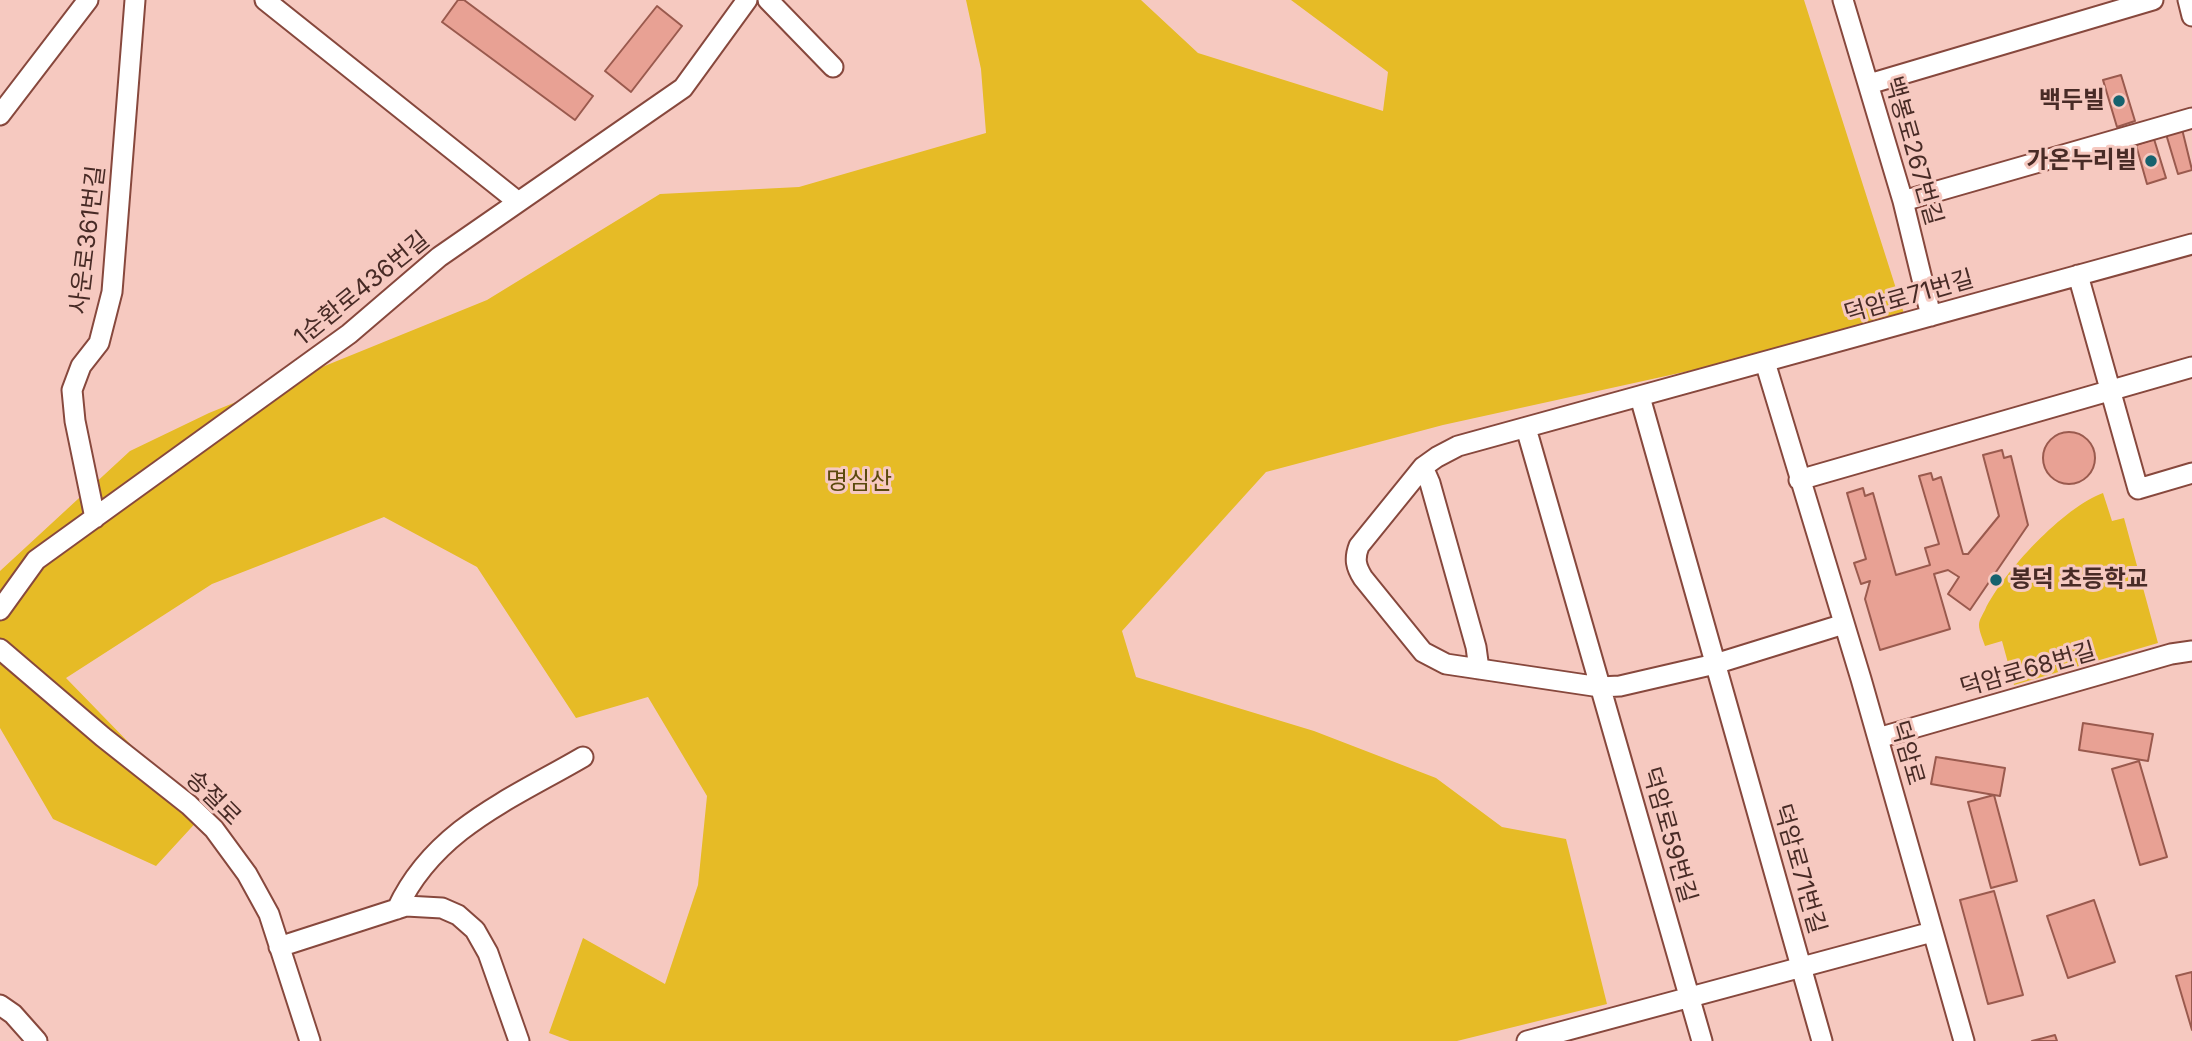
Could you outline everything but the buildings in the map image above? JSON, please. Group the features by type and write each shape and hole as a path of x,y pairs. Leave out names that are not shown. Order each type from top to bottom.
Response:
{"street":[{"path":"0,115 88,0"},
{"name":"사운로361번길","path":"95,517 75,421 72,390 81,366 99,343 112,292 135,0"},
{"path":"265,0 517,201"},
{"name":"1순환로436번길","path":"0,610 36,560 349,334 439,257 682,88 747,0"},
{"path":"768,0 833,67"},
{"name":"백봉로267번길","path":"1843,0 1903,201 1931,316"},
{"path":"1869,84 2153,0"},
{"path":"2188,0 2192,16"},
{"path":"1903,201 2192,118"},
{"name":"덕암로71번길","path":"1844,624 1715,664 1620,686 1601,687 1446,664 1423,652 1357,569 1355,556 1359,546 1423,467 1458,446 2192,244"},
{"path":"2078,275 2137,489 2192,473"},
{"name":"덕암로","path":"1765,362 1878,738 1964,1041"},
{"path":"1799,480 2192,367"},
{"name":"덕암로71번길","path":"1640,397 1822,1041"},
{"path":"1526,428 1601,687"},
{"path":"1423,467 1430,483 1476,647 1479,669"},
{"name":"송절로","path":"0,649 103,737 189,805 214,829 247,874 270,915 310,1041"},
{"name":"덕암로68번길","path":"1878,738 2171,654 2192,651"},
{"name":"덕암로59번길","path":"1601,687 1702,1041"},
{"path":"397,909 414,877 461,828 583,757"},
{"path":"279,947 397,909 414,906 442,908 458,915 475,930 488,953 519,1041"},
{"path":"1527,1041 1577,1035 1689,997 1932,932"},
{"path":"0,1005 13,1014 37,1041"}],"green space":[{"name":"명심산","path":"966,0 1141,0 1198,53 1383,111 1388,72 1291,0 1804,0 1907,323 1443,425 1266,472 1122,631 1136,677 1314,731 1436,778 1502,827 1566,839 1607,1004 1457,1041 570,1041 549,1033 583,938 665,984 698,885 707,796 648,697 576,718 477,567 384,517 212,584 66,678 201,817 156,866 53,819 0,728 0,571 130,451 209,413 487,300 660,194 799,187 986,133 981,69"},
{"path":"2103,493 2112,521 2124,518 2158,643 2014,685 2002,641 1985,646 1979,627 1981,617 2006,578 2036,542 2087,500"}],"place":[{"name":"백두빌","path":"2119,101"},
{"name":"가온누리빌","path":"2151,161"},
{"name":"봉덕 초등학교","path":"1996,580"}]}
